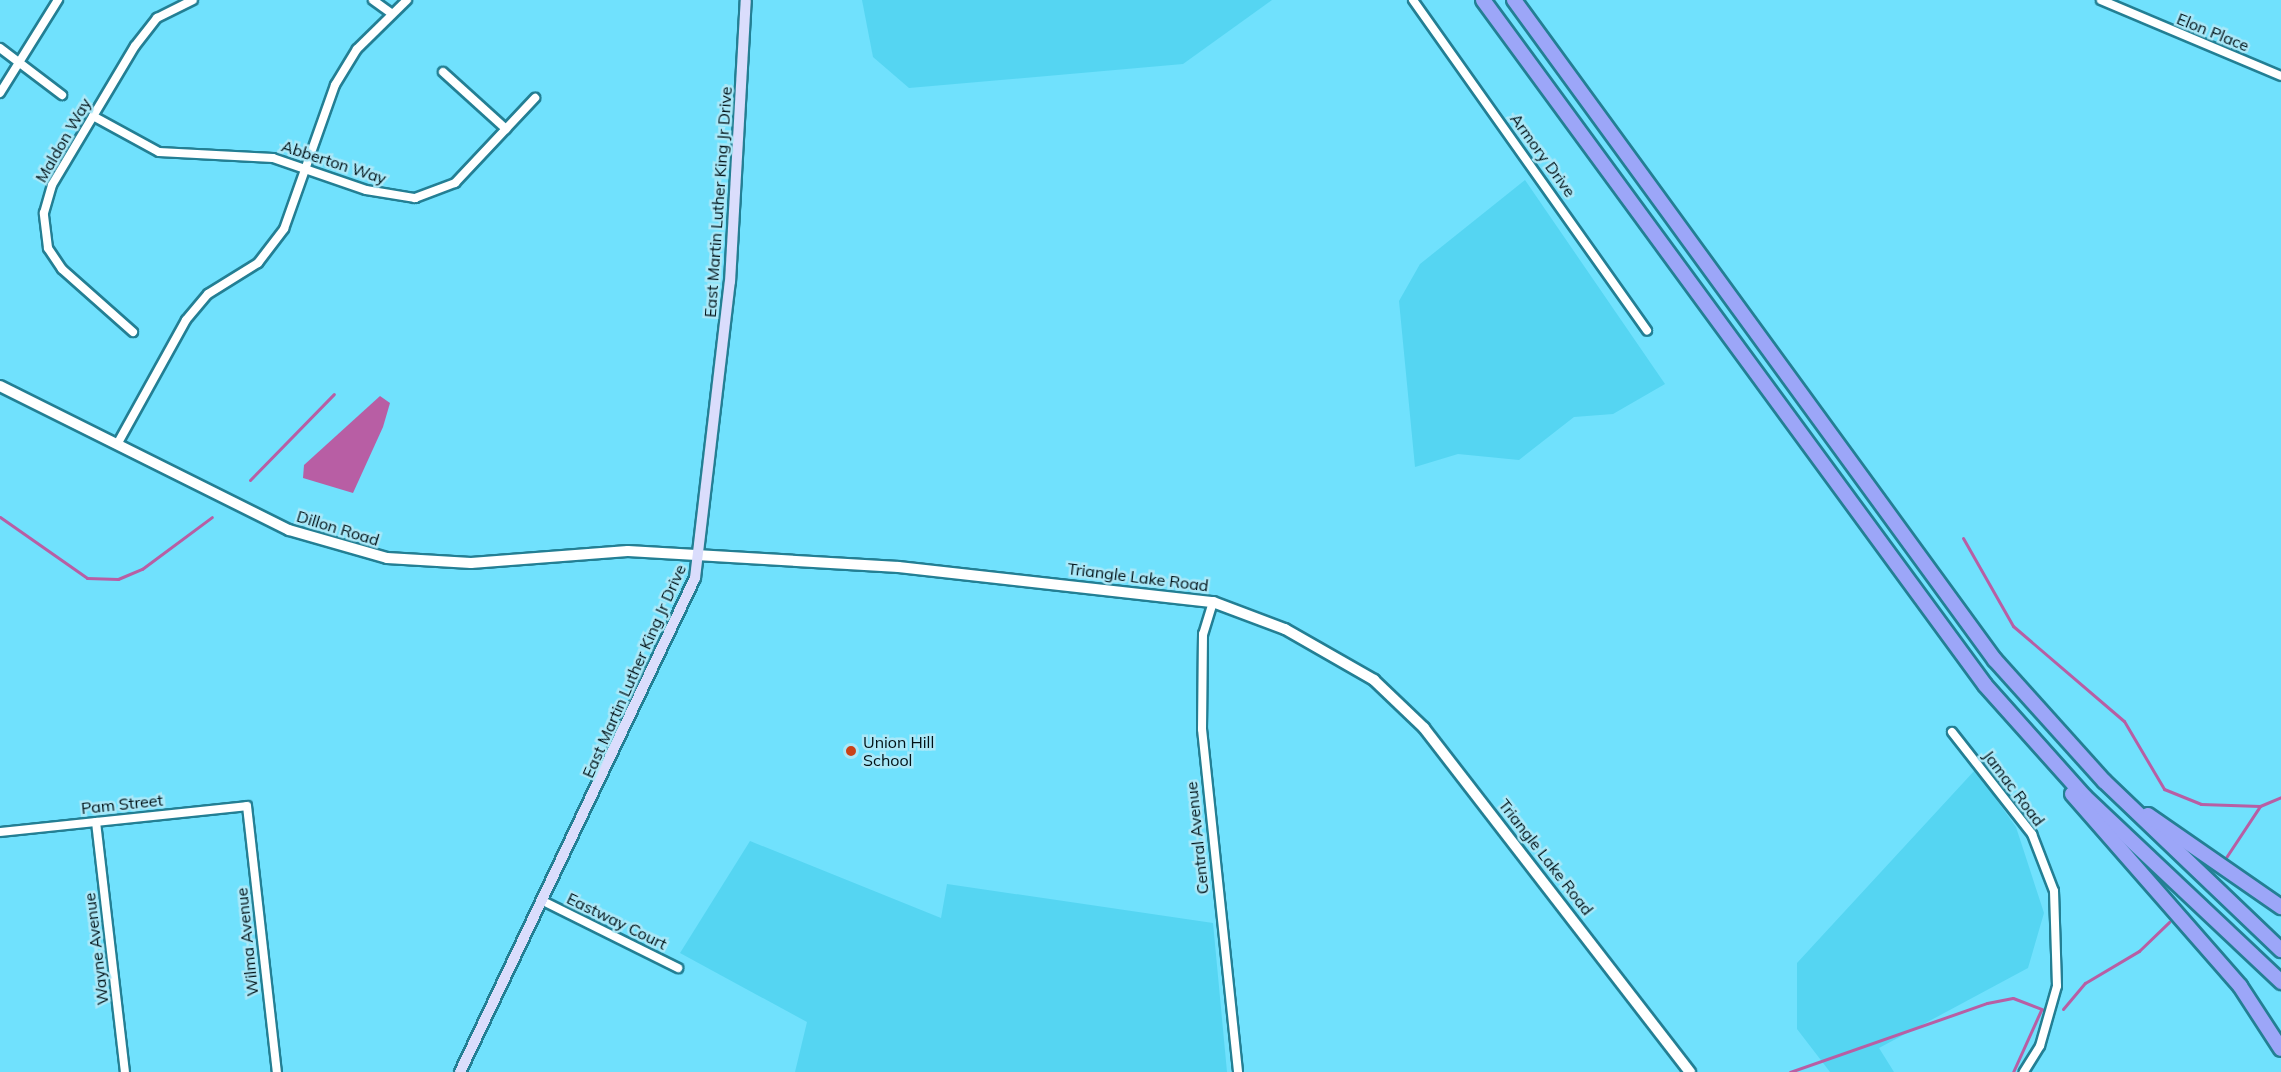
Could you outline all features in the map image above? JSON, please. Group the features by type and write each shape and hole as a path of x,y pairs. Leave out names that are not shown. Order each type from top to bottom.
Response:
{"highway":[{"path":"1483,0 1943,632 2054,764 2281,982"},
{"path":"1514,0 1924,568 1995,660 2104,781 2281,950"},
{"path":"2054,764 2075,800 2240,986 2281,1048"},
{"path":"2104,781 2207,860 2281,908"}],"main road":[{"name":"East Martin Luther King Jr Drive","path":"460,1072 675,622 699,553 729,282 746,0"}],"street":[{"path":"0,93 22,65 58,0"},
{"name":"Maldon Way","path":"133,332 62,269 44,236 52,185 147,29 169,10 194,0"},
{"path":"373,0 391,13"},
{"path":"119,441 186,320 208,294 247,273 275,243 307,170 335,85 357,49 391,13 407,0"},
{"name":"Armory Drive","path":"1413,0 1647,330"},
{"name":"Elon Place","path":"2101,0 2281,76"},
{"path":"0,48 62,95"},
{"path":"443,72 506,129"},
{"name":"Abberton Way","path":"93,116 159,152 253,155 388,195 429,196 455,183 535,98"},
{"name":"Dillon Road","path":"0,386 119,441 289,530 387,558 444,564 628,551 699,553"},
{"name":"Triangle Lake Road","path":"699,553 1045,580 1213,602 1328,651 1374,680 1424,728 1690,1072"},
{"name":"Central Avenue","path":"1213,602 1203,634 1202,729 1238,1072"},
{"name":"Jamac Road","path":"1952,732 2032,834 2054,891 2058,986 2040,1046 2024,1072"},
{"name":"Pam Street","path":"0,832 247,808"},
{"name":"Wilma Avenue","path":"247,808 277,1072"},
{"name":"Wayne Avenue","path":"96,822 125,1072"},
{"name":"Eastway Court","path":"543,902 678,968"}],"shaded area":[{"path":"862,0 1272,0 1183,64 909,88 873,57"},
{"path":"1525,180 1665,384 1613,414 1574,417 1519,460 1458,454 1415,467 1399,301 1420,264"},
{"path":"380,396 390,403 383,427 353,493 303,478 304,465"},
{"path":"1975,770 2016,827 2044,913 2028,968 1879,1048 1894,1072 1830,1072 1797,1029 1797,963"},
{"path":"750,841 941,918 947,884 1213,923 1227,1072 795,1072 807,1022 680,953"}],"waterway":[{"path":"250,480 334,394"},
{"path":"0,517 87,578 118,579 142,569 212,517"},
{"path":"1963,538 2013,626 2124,721 2164,789 2201,804 2260,806"},
{"path":"2223,862 2260,806 2281,797"},
{"path":"2063,1009 2085,983 2139,951 2169,922"},
{"path":"1790,1072 1987,1003 2013,998 2044,1010"},
{"path":"2013,1072 2041,1010"}],"place":[{"name":"Union Hill School","path":"851,751"}]}
